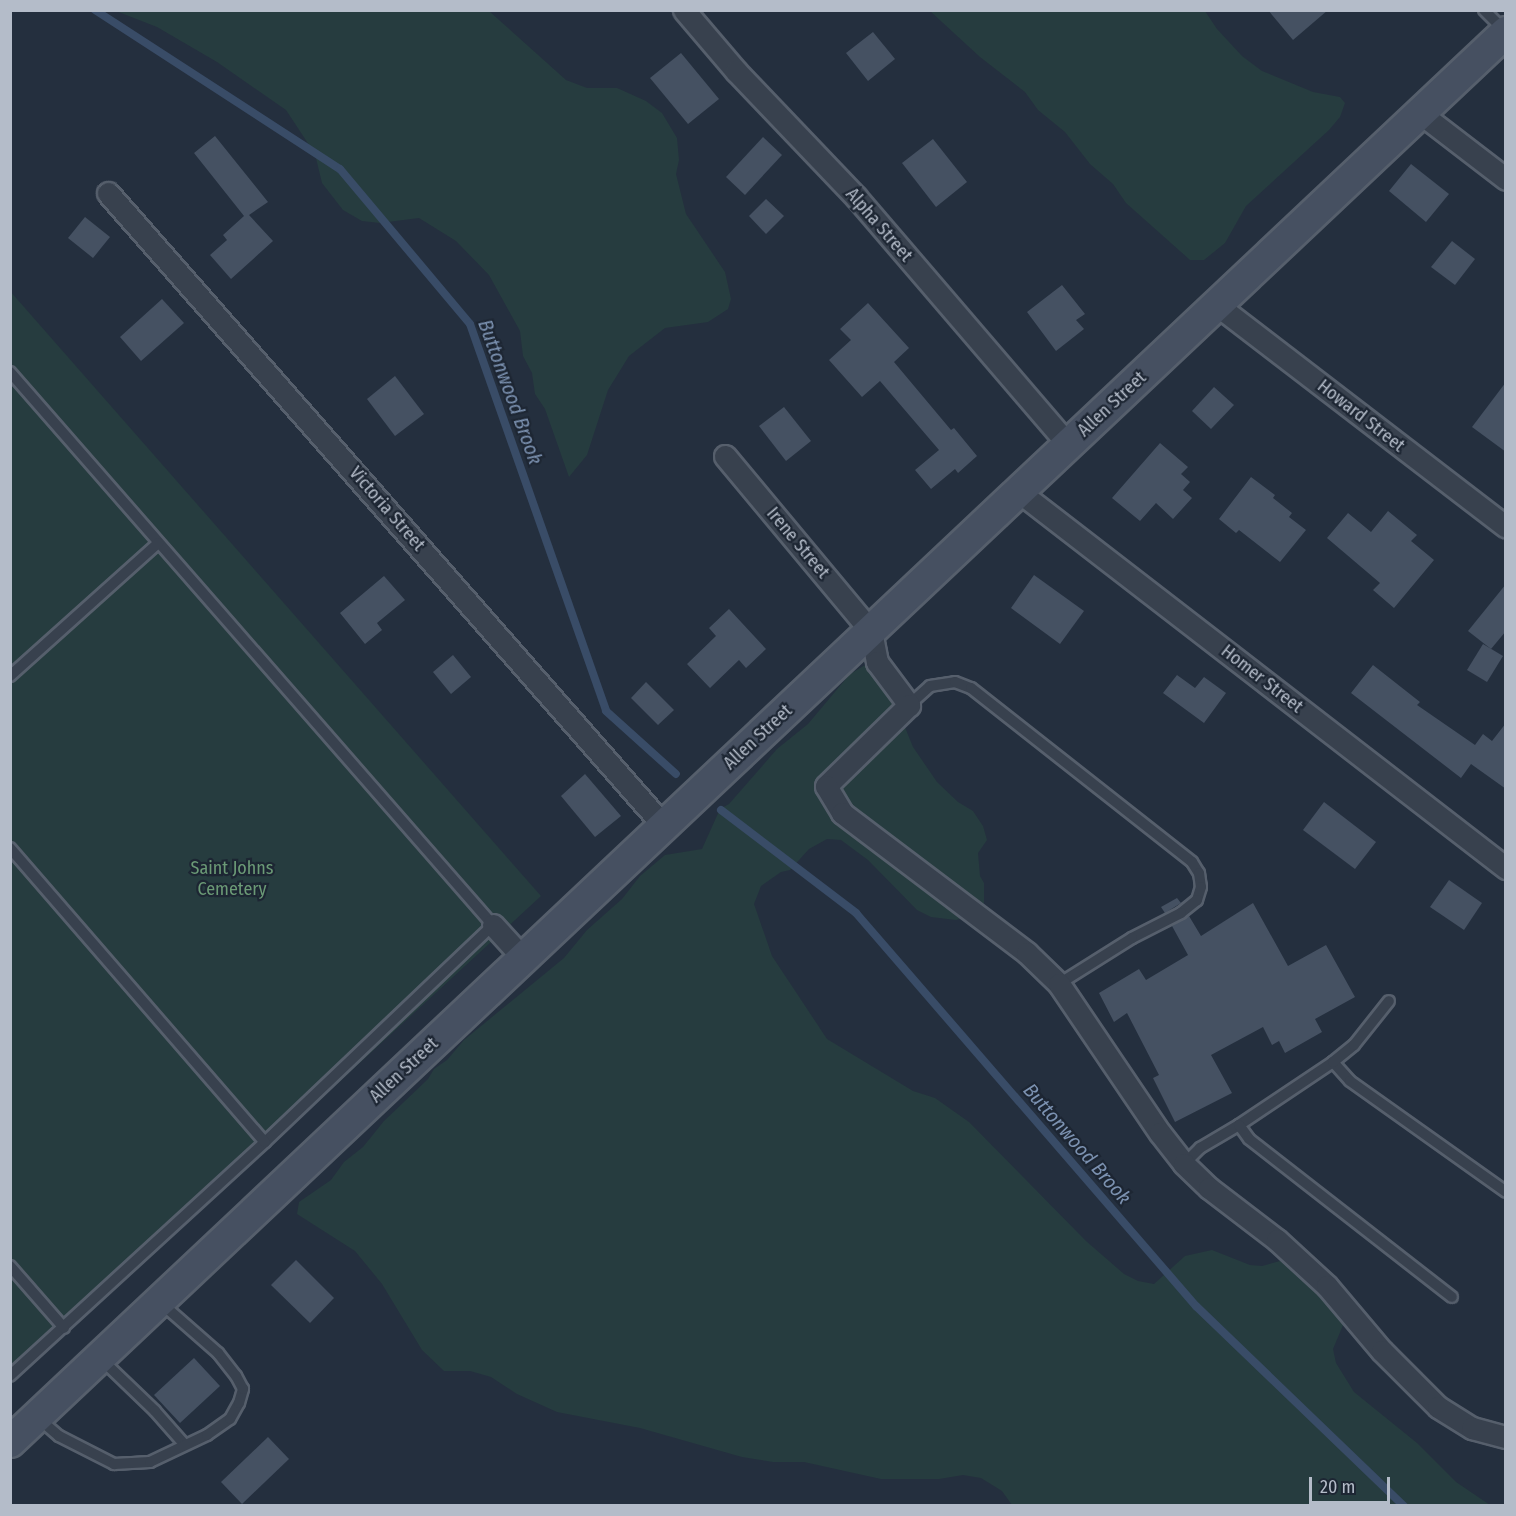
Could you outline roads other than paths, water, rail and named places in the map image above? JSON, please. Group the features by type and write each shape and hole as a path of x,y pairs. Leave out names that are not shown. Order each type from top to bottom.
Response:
{"street":[{"name":"Alpha Street","path":"684,10 736,71 856,197 1068,444"},
{"name":"Allen Street","path":"10,1442 1506,32"},
{"path":"1420,113 1506,179"},
{"name":"Victoria Street","path":"108,193 664,826"},
{"name":"Howard Street","path":"1217,305 1506,527"},
{"name":"Irene Street","path":"725,456 872,631"},
{"name":"Homer Street","path":"1018,491 1506,868"},
{"path":"872,631 877,662 909,705 826,786 842,813 1027,953 1059,984 1160,1133 1184,1164 1209,1188 1277,1240 1327,1286 1382,1351 1438,1407 1472,1428 1506,1437"},
{"path":"493,925 523,958"}],"lane":[{"path":"1484,10 1506,32"},
{"path":"10,372 493,925 265,1142 10,1376"},
{"path":"10,676 158,543"},
{"path":"909,705 930,686 955,682 971,688 1192,862 1199,873 1201,887 1197,900 1181,913 1132,938 1059,984"},
{"path":"10,848 265,1142"},
{"path":"1184,1164 1200,1148 1239,1125 1333,1062 1354,1045 1389,1001"},
{"path":"1333,1062 1350,1081 1506,1192"},
{"path":"1239,1125 1249,1138 1452,1296"},
{"path":"10,1266 64,1328"},
{"path":"37,1417 59,1436 114,1464 150,1462 207,1435 230,1419 239,1403 243,1389 218,1353 160,1302"},
{"path":"100,1358 155,1411 185,1445"}],"waterway":[{"name":"Buttonwood Brook","path":"95,10 340,169 470,324 606,711 676,774"},
{"name":"Buttonwood Brook","path":"721,810 856,913 1196,1306 1404,1506"}],"park label":[{"name":"Saint Johns Cemetery","path":"232,879"}]}
